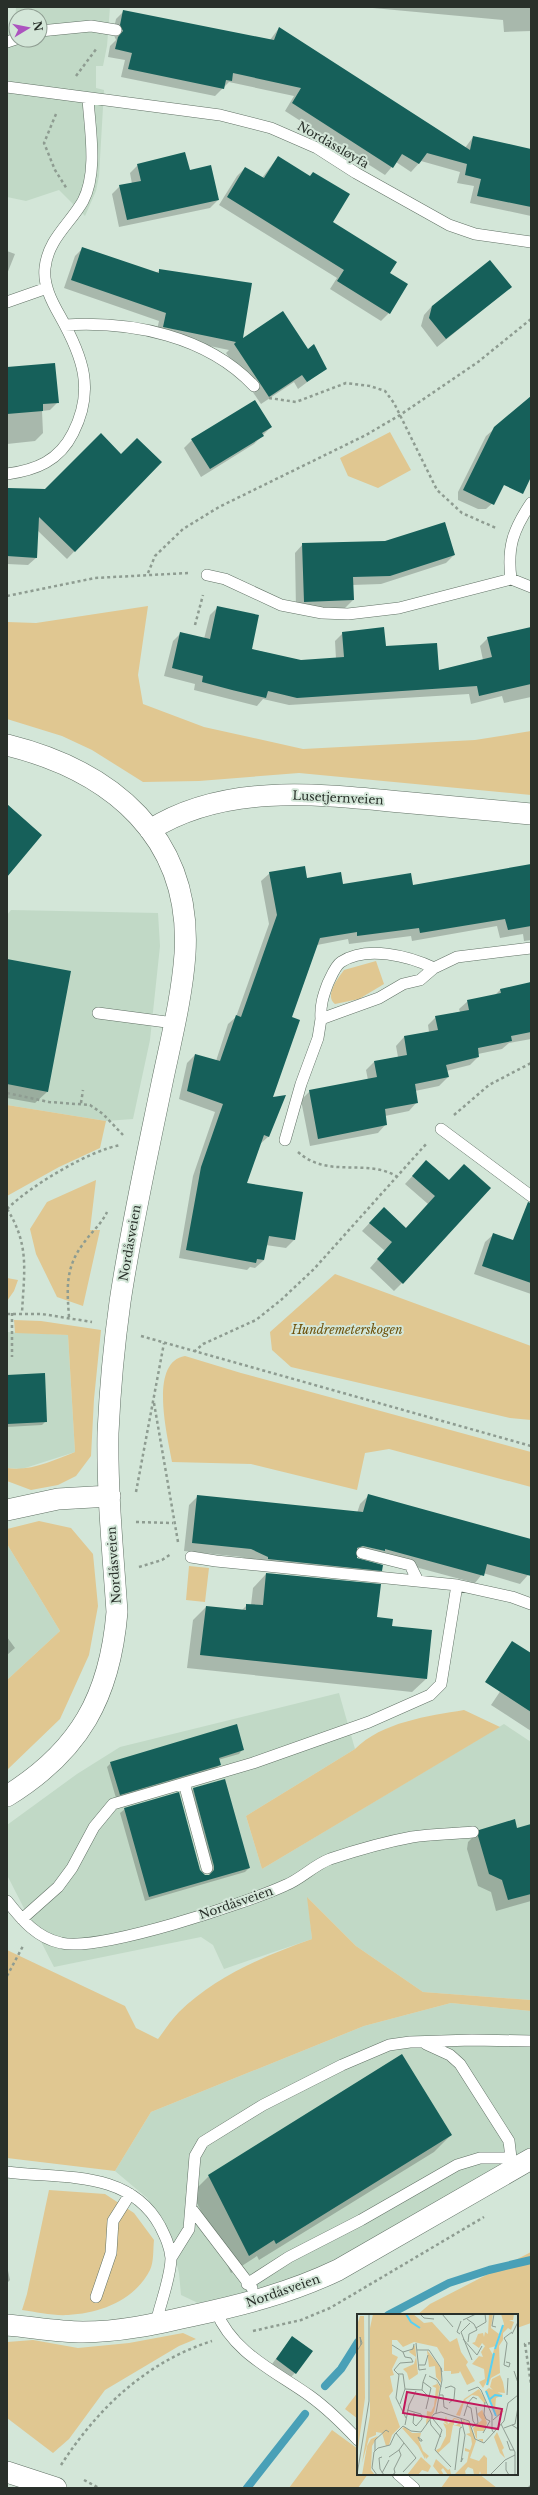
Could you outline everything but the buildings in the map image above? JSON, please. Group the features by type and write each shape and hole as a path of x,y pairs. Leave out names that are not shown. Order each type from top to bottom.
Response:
{"street":[{"name":"Nordåsveien","path":"7,746 53,759 99,782 130,806 150,830 170,866 182,906 184,954 174,1023 133,1222 120,1305 110,1398 108,1442 110,1504 117,1612 115,1640 108,1674 85,1726 47,1768 7,1796"},
{"name":"Lusetjernveien","path":"150,830 166,820 198,807 247,798 275,795 352,797 531,814"},
{"path":"9,1507 58,1499 110,1504"},
{"name":"Nordåsveien","path":"7,2325 84,2332 156,2323 263,2300 312,2283 338,2270 520,2162"},
{"path":"8,2473 24,2488"},
{"path":"8,2473 56,2488"}],"lane":[{"path":"48,30 65,28 104,28 116,30"},
{"name":"Nordåssløyfa","path":"7,87 88,99 220,115 271,128 317,148 356,173 449,225 481,235 531,242"},
{"path":"7,474 34,469 50,461 69,441 78,423 86,394 84,374 65,325 47,288 44,270 50,247 82,201 89,179 91,157 88,99"},
{"path":"7,302 47,288"},
{"path":"65,325 105,324 181,340 227,361 254,386"},
{"path":"511,579 508,556 514,535 531,503"},
{"path":"207,575 225,579 281,605 322,613 348,614 399,608 511,579 531,587"},
{"path":"321,1019 379,998 404,984 420,980 434,968 457,957 531,948"},
{"path":"285,1140 301,1084 318,1038 321,1019 320,1005 325,991 340,963 352,958 381,954 419,961 434,968"},
{"path":"98,1013 174,1023"},
{"path":"441,1129 531,1196"},
{"path":"362,1552 410,1565 418,1581"},
{"path":"191,1557 232,1563 457,1585 512,1597 531,1604"},
{"path":"22,1919 58,1887 72,1868 94,1827 113,1804 253,1763 361,1725 430,1695 441,1684 457,1585"},
{"path":"184,1783 206,1868"},
{"name":"Nordåsveien","path":"7,1901 32,1930 61,1943 74,1944 130,1934 230,1907 287,1885 328,1860 343,1855 413,1837 473,1832"},
{"path":"156,2323 171,2258 189,2229 195,2156 203,2142 288,2091 342,2065 389,2045 410,2042 423,2044 472,2040 531,2041"},
{"path":"423,2044 450,2055 460,2064 509,2141 520,2162"},
{"name":"Nordåsveien","path":"247,2284 289,2257 361,2220 457,2165 480,2158 520,2162"},
{"path":"7,2172 85,2178 109,2183 130,2194 146,2206 157,2222 167,2241 171,2258"},
{"path":"96,2297 111,2253 112,2221 130,2194"},
{"path":"191,2208 247,2284 263,2300"},
{"path":"216,2311 229,2336 240,2348 311,2397 357,2439"},
{"path":"399,2475 414,2488"}],"path":[{"path":"78,206 55,170 44,143 53,119 68,95 80,68 100,44 104,28"},
{"path":"148,573 155,556 182,529 219,507 366,435 400,415 478,362 531,320"},
{"path":"254,386 268,398 296,402 346,383 370,386 385,391 400,415 431,479 445,499 462,513 514,535"},
{"path":"7,596 95,578 177,572 207,575 195,625"},
{"path":"81,1103 83,1090"},
{"path":"7,1092 49,1102 81,1103 90,1105 103,1114 123,1135"},
{"path":"285,1140 309,1161 322,1167 381,1169 396,1176"},
{"path":"22,1313 25,1253 16,1223 7,1209 32,1187 51,1176 101,1152 121,1146"},
{"path":"69,1317 66,1295 70,1267 83,1244 101,1224 107,1212"},
{"path":"194,1352 203,1344 248,1324 264,1314 314,1270 343,1235"},
{"path":"12,1313 12,1357"},
{"path":"7,1314 22,1313 69,1317 96,1323"},
{"path":"138,1336 531,1446"},
{"path":"110,1504 129,1505 135,1497 164,1343"},
{"path":"153,1399 173,1523 180,1548 191,1557"},
{"path":"136,1522 173,1523"},
{"path":"139,1567 162,1560 180,1548"},
{"path":"7,1976 32,1930"},
{"path":"531,2343 525,2344 531,2384"},
{"path":"84,2480 99,2488"}],"shaded area":[{"path":"16,7 110,7 107,46 103,66 96,66 96,88 104,90 99,176 96,191 85,216 59,190 26,201 7,197 7,28 8,48 48,48 48,8"},
{"path":"11,910 158,913 160,946 150,1040 133,1119 106,1121 7,1105 7,915"},
{"path":"7,1332 68,1335 75,1452 22,1469 7,1468"},
{"path":"7,1544 60,1631 7,1680"},
{"path":"339,1693 355,1749 246,1816 262,1869 504,1724 531,1742 531,2000 423,1992 356,1946 308,1898 312,1939 224,1969 213,1945 201,1937 54,1967 7,1875 7,1825 77,1774 120,1747"},
{"path":"451,2003 531,2011 531,2147 323,2269 269,2291 198,2303 181,2295 179,2273 169,2232 147,2198 115,2171 151,2112 364,2026"}],"green space":[{"path":"390,432 411,470 378,488 348,476 340,458"},
{"path":"148,606 138,675 143,704 204,727 303,749 475,740 531,731 531,795 299,773 199,781 143,782 92,750 62,736 7,719 7,622 36,623"},
{"path":"376,961 384,984 359,999 335,1004 332,1001 331,992 344,970"},
{"path":"7,1105 106,1121 100,1148 59,1167 7,1196"},
{"path":"96,1180 90,1230 100,1230 83,1306 57,1297 36,1254 30,1229 47,1202"},
{"name":"Hundremeterskogen","path":"335,1274 531,1346 531,1420 510,1418 291,1367 272,1350 270,1332"},
{"path":"7,1278 18,1280 14,1291 7,1301"},
{"path":"14,1320 41,1321 101,1330 94,1399 91,1456 76,1476 58,1485 31,1490 7,1481 7,1468 15,1469 33,1467 75,1452 68,1335 15,1333"},
{"path":"185,1356 241,1373 531,1452 531,1487 389,1449 365,1453 357,1490 251,1464 172,1462 163,1402 164,1386 167,1372 174,1361"},
{"path":"39,1521 71,1528 93,1554 98,1606 89,1655 60,1719 7,1770 7,1680 60,1631 7,1544 7,1529"},
{"path":"189,1566 209,1568 205,1602 186,1600"},
{"path":"464,1710 500,1727 262,1869 246,1816 355,1749 378,1732 392,1726 421,1718"},
{"path":"307,1897 356,1946 423,1992 531,2000 531,2011 451,2003 364,2026 151,2112 115,2171 7,2158 7,1950 125,2006 136,2028 158,2039 179,2012 193,1999 209,1988 241,1968 312,1939"},
{"path":"49,2190 105,2194 134,2213 154,2240 153,2259 150,2270 135,2290 104,2308 80,2314 57,2315 22,2310 27,2294"},
{"path":"531,2252 531,2323 518,2328 518,2314 418,2314 430,2304"},
{"path":"183,2333 196,2339 179,2346 105,2390 69,2439 53,2453 7,2418 7,2342 33,2340 78,2348 129,2343"},
{"path":"357,2393 357,2418 345,2409"},
{"path":"332,2430 357,2448 357,2475 367,2475 358,2488 289,2488"},
{"path":"450,2475 480,2475 497,2488 441,2488"}],"waterway":[{"path":"390,2314 449,2283 489,2270 531,2260"},
{"path":"325,2386 341,2369 357,2344"},
{"path":"247,2488 305,2414"}]}
